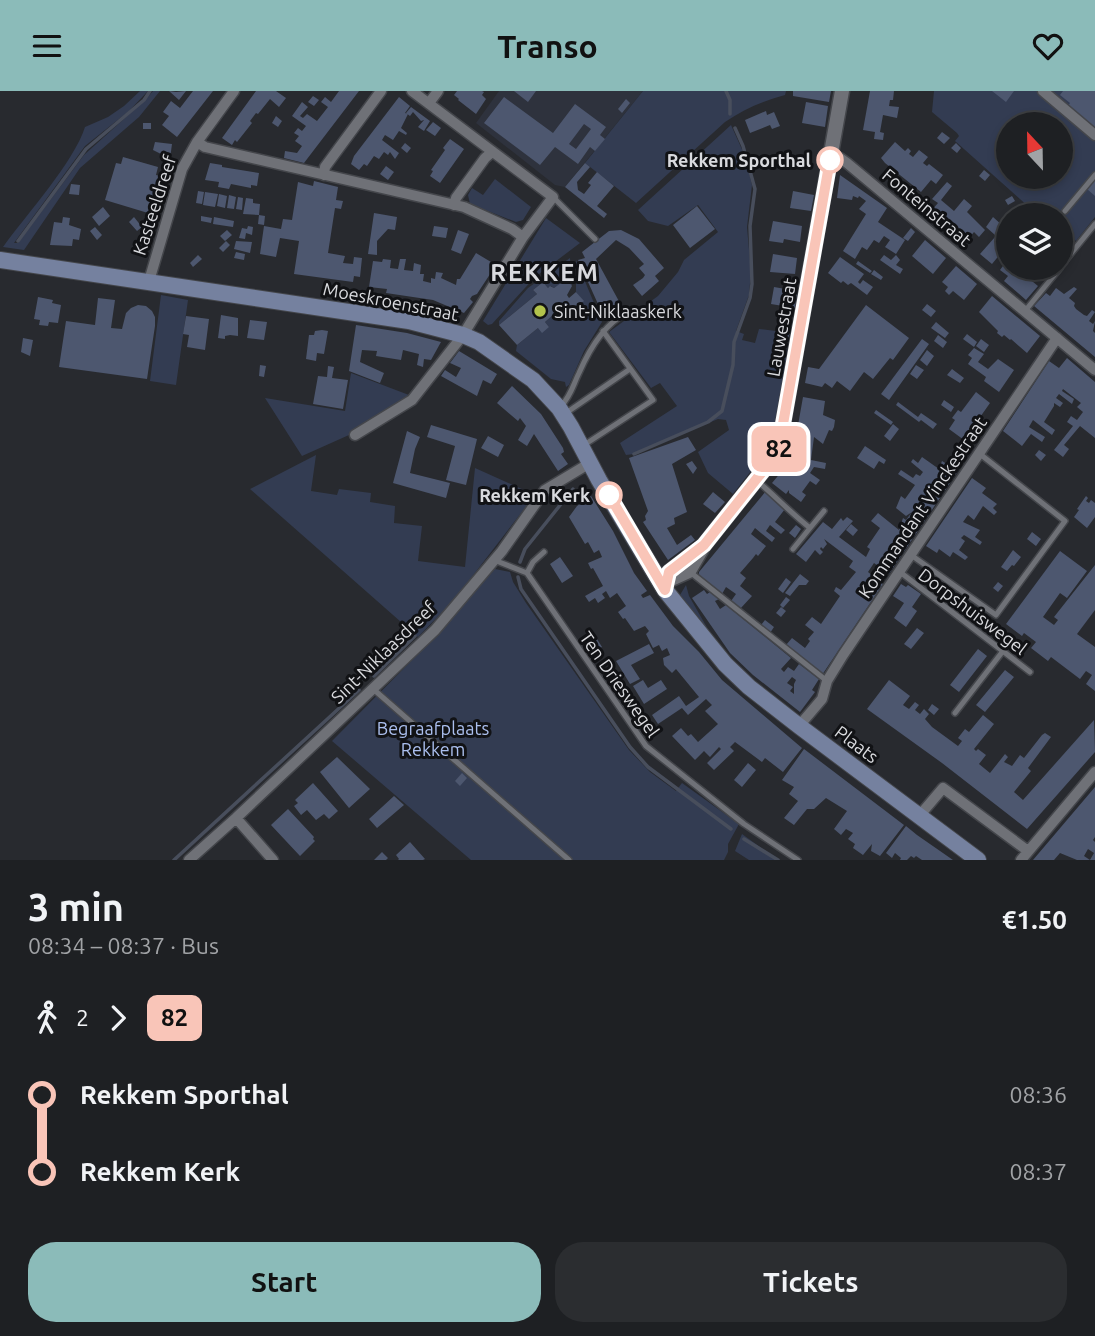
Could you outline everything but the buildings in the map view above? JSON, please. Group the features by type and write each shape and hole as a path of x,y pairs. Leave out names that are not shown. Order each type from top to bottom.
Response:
{"main road":[{"name":"Moeskroenstraat","path":"0,260 409,321 465,332 533,380 561,412 666,585 725,664 749,687 799,726"},
{"name":"Plaats","path":"799,726 978,860"}],"street":[{"name":"Kasteeldreef","path":"149,281 182,169 197,142 234,91"},
{"path":"324,175 326,167 381,91"},
{"path":"355,435 412,400 465,332 523,237 553,197 412,91"},
{"path":"429,103 438,91"},
{"name":"Lauwestraat","path":"689,571 704,545 778,452 842,91"},
{"path":"1043,91 1095,135"},
{"name":"Kasteeldreef","path":"197,142 454,205 512,229 523,237"},
{"path":"454,205 456,198 492,152"},
{"name":"Fonteinstraat","path":"831,156 847,163 1095,370"},
{"name":"Kommandant Vinckestraat","path":"799,726 822,699 827,681 1057,338"},
{"name":"Sint-Niklaasdreef","path":"189,860 435,629 494,559 545,490 590,463"},
{"name":"Lauwestraat","path":"666,585 669,572 704,545"},
{"path":"666,585 689,571"},
{"path":"920,815 943,788 1024,855 1095,772"},
{"path":"236,818 273,860"}],"lane":[{"path":"1072,203 1095,175"},
{"path":"553,197 595,239"},
{"path":"1073,251 1095,224"},
{"path":"1025,311 1050,280"},
{"path":"561,412 579,372 603,331 626,313"},
{"path":"582,446 653,400 603,331"},
{"path":"561,412 630,369"},
{"path":"911,555 996,615 1066,521 980,454"},
{"path":"756,480 810,528"},
{"path":"793,549 824,511"},
{"path":"494,559 527,573 544,551"},
{"path":"689,571 827,681"},
{"name":"Dorpshuiswegel","path":"900,572 1030,672"},
{"name":"Ten Drieswegel","path":"527,573 646,746 744,824 798,860"},
{"path":"955,713 1003,652"},
{"path":"372,688 569,860"}],"shaded area":[{"path":"499,91 643,91 565,187 555,185 476,123"}],"green space":[{"path":"140,91 148,91 129,111 85,146 14,243 18,243 84,155 153,91 160,91 139,117 80,168 24,250 3,247 71,156 85,127 108,117"},
{"path":"643,91 786,91 785,95 754,106 725,122 636,203 585,163"},
{"path":"934,91 1095,91 1095,217 1076,241 1073,238 1073,203 1025,203 1009,189 1073,189 1073,112 996,112 996,178 955,141 959,136 932,112"},
{"path":"731,125 745,156 752,185 747,227 751,272 749,295 736,331 744,334 742,340 755,343 759,329 776,331 776,349 789,350 773,443 733,494 708,473 698,452 729,430 726,420 718,419 626,455 620,443 677,406 660,383 651,388 609,332 658,296 678,272 684,260 718,232 698,205 668,226 648,221 638,210"},
{"path":"495,179 531,207 523,220 516,222 470,204 468,195 472,188 483,195"},
{"path":"546,218 580,243 535,277 492,324 488,325 483,321"},
{"path":"570,258 572,286 567,281 548,288 543,282 533,290 537,294 499,325 499,321 528,288"},
{"path":"576,260 602,322 566,387 565,382 551,379 516,351 517,345 538,328 549,327 545,322 554,314 557,317 566,309 569,313 583,301 576,292"},
{"path":"161,295 188,300 176,385 150,381"},
{"path":"351,373 409,395 349,435 302,456 265,398 345,411"},
{"path":"316,455 311,491 337,495 339,489 371,493 370,502 395,506 394,523 422,526 418,561 465,567 475,468 535,495 454,600 418,637 250,489"},
{"name":"Begraafplaats Rekkem","path":"495,569 510,572 526,603 629,750 650,772 676,791 682,783 739,824 728,844 724,860 471,860 332,741 428,644"},
{"path":"686,585 689,596 709,631 680,595"},
{"path":"742,834 778,860 749,860 735,851"}],"waterway":[{"path":"18,241 86,149 144,100 150,91"},
{"path":"726,91 730,100 730,114"},
{"path":"634,454 708,422 722,411 733,365 734,342 750,298 752,284 750,226 755,189 735,128"},
{"path":"520,562 525,549 573,489"},
{"path":"518,577 521,589 630,747 648,767 731,829"},
{"path":"374,676 415,636"},
{"path":"174,860 359,690"},
{"path":"744,839 778,860"}],"bus line":[{"name":"82","path":"609,495 665,590 669,572 704,545 778,452 830,160"}],"place":[{"name":"Rekkem Sporthal","path":"830,160"},
{"name":"Sint-Niklaaskerk","path":"540,311"},
{"name":"Rekkem Kerk","path":"609,495"}],"district":[{"name":"REKKEM","path":"545,272"}]}
